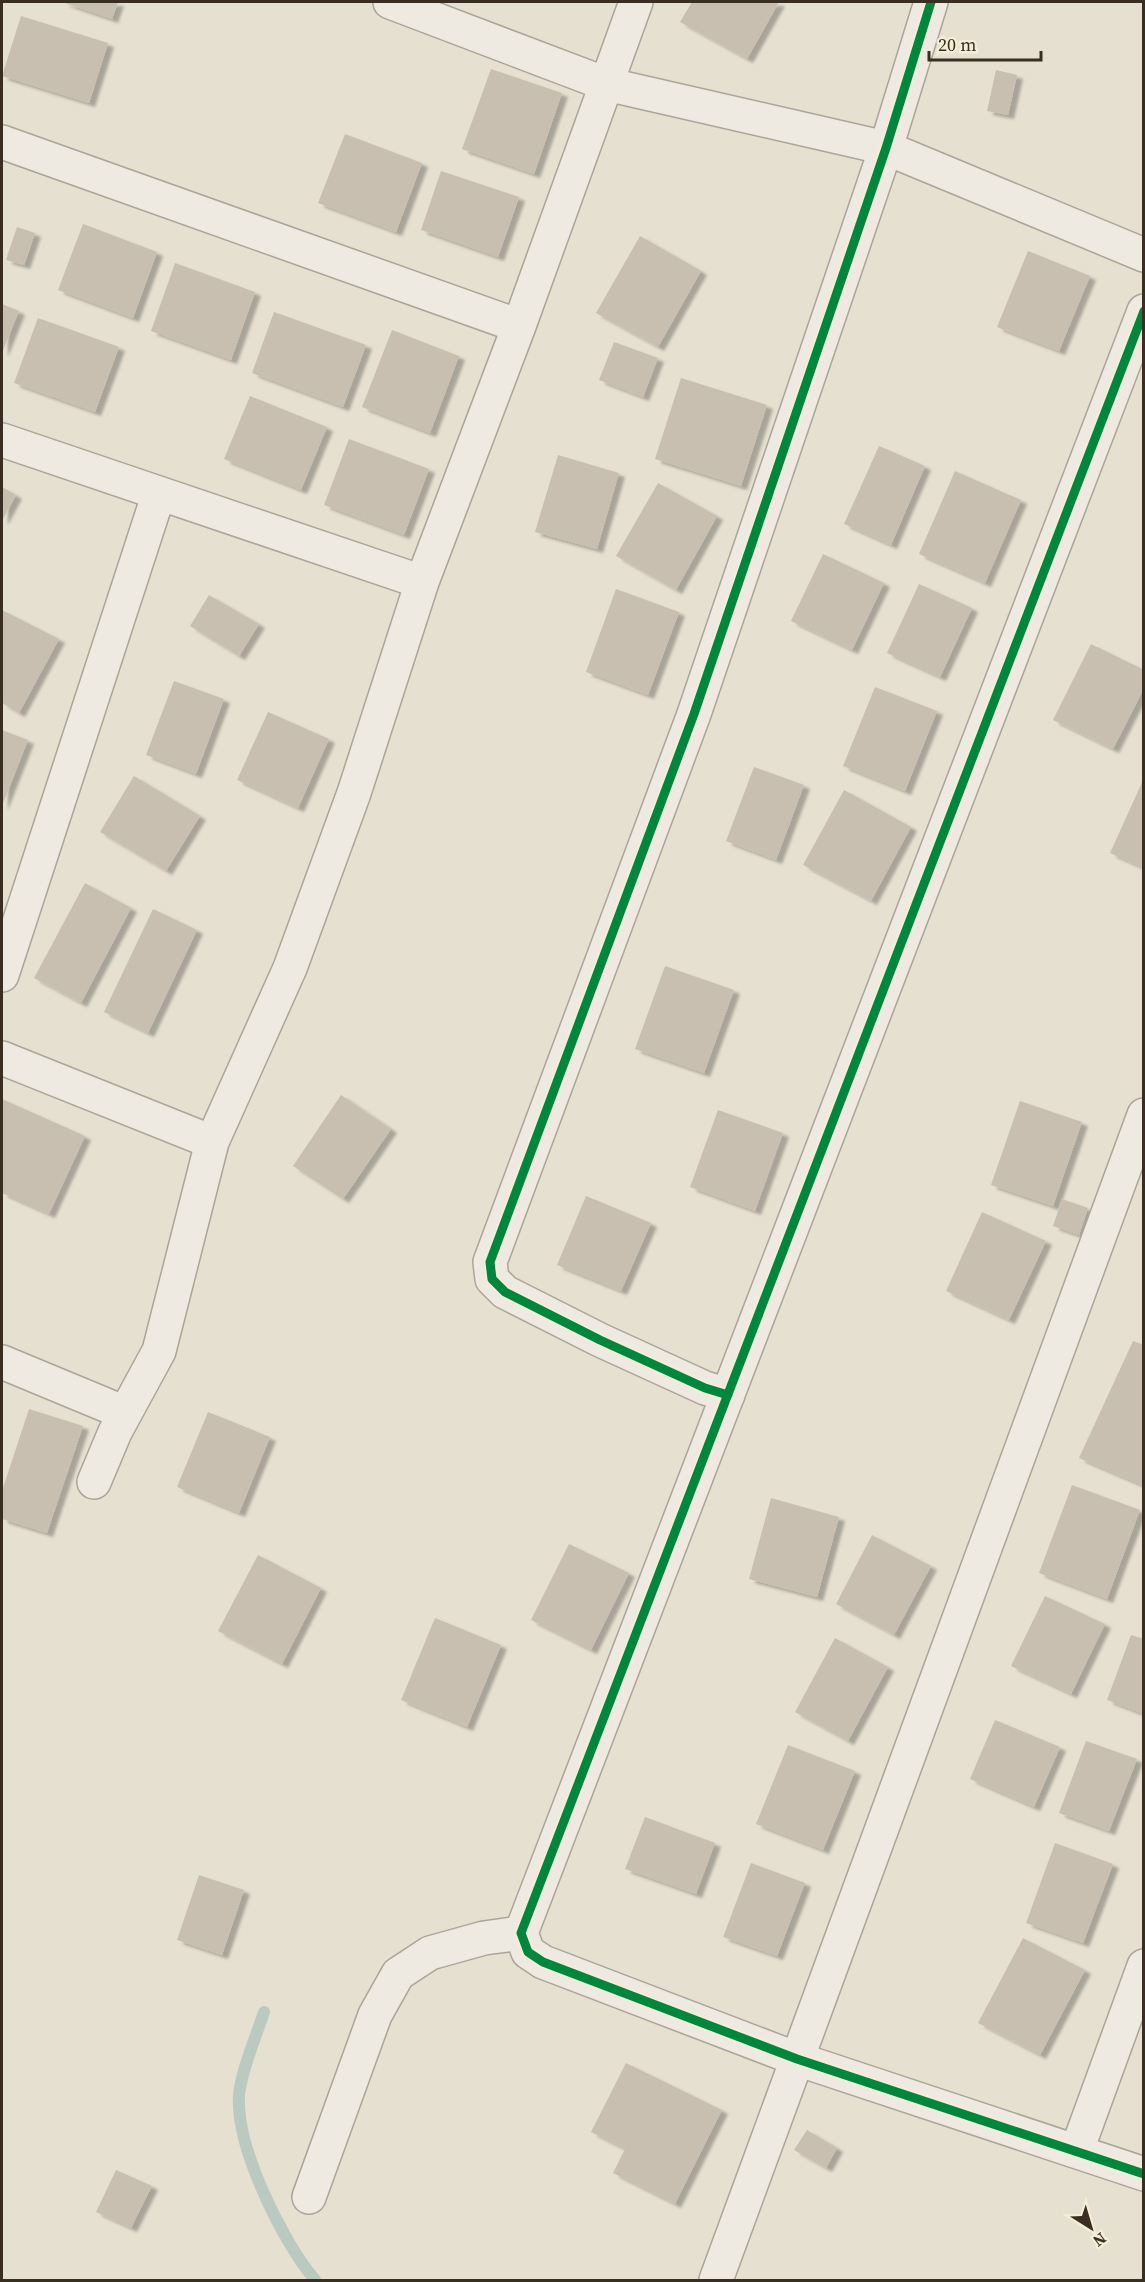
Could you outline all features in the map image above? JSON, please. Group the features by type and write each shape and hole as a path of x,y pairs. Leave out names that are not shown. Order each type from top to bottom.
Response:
{"street":[{"path":"390,2 606,84 886,148 1143,255"},
{"path":"94,1482 125,1413 159,1351 212,1142 290,968 354,793 422,582 519,326 636,2"},
{"path":"728,1395 705,1388 600,1341 505,1292 492,1279 490,1262 694,714 886,148 932,2"},
{"path":"2,142 519,326"},
{"path":"1143,311 521,1933 528,1952 543,1962 798,2059 1077,2150 1143,2174"},
{"path":"2,440 422,582"},
{"path":"2,975 159,493"},
{"path":"2,1058 212,1142"},
{"path":"716,2280 1143,1115"},
{"path":"2,1362 125,1413"},
{"path":"309,2197 375,2015 398,1974 430,1953 484,1938 521,1933"},
{"path":"1077,2150 1143,1966"}],"building":[{"path":"62,2 118,2 112,19"},
{"path":"692,2 779,2 747,59 680,22"},
{"path":"21,16 108,43 89,103 2,76"},
{"path":"491,69 562,93 534,174 462,149"},
{"path":"996,70 1017,75 1008,115 987,111"},
{"path":"345,134 422,163 396,232 318,203"},
{"path":"441,171 519,197 498,257 421,230"},
{"path":"83,224 157,252 133,318 58,290"},
{"path":"17,227 35,233 24,265 6,260"},
{"path":"640,236 701,271 658,347 596,313"},
{"path":"1028,251 1090,276 1059,351 997,327"},
{"path":"175,263 255,292 231,360 151,331"},
{"path":"2,304 19,311 2,353"},
{"path":"274,312 366,345 343,407 252,373"},
{"path":"38,318 119,347 95,412 14,383"},
{"path":"392,330 459,356 430,433 362,407"},
{"path":"614,342 658,358 643,397 599,380"},
{"path":"681,378 767,405 741,486 655,459"},
{"path":"250,396 327,427 301,490 224,459"},
{"path":"349,439 429,469 404,535 324,505"},
{"path":"879,446 925,466 891,545 844,524"},
{"path":"558,455 619,473 597,549 535,532"},
{"path":"955,471 1021,500 985,583 919,554"},
{"path":"658,483 717,516 676,590 616,556"},
{"path":"2,487 16,495 2,521"},
{"path":"823,554 884,583 852,650 791,621"},
{"path":"919,584 972,608 940,677 887,653"},
{"path":"616,589 679,612 648,695 586,672"},
{"path":"209,595 259,624 239,656 190,626"},
{"path":"2,610 59,639 19,713 2,703"},
{"path":"1091,644 1144,670 1144,688 1113,749 1053,720"},
{"path":"174,681 224,699 196,774 146,755"},
{"path":"875,687 937,711 905,791 843,766"},
{"path":"268,712 329,739 298,808 237,780"},
{"path":"2,730 28,740 2,806"},
{"path":"754,767 804,785 776,860 726,841"},
{"path":"134,776 200,816 166,871 100,832"},
{"path":"1144,778 1144,868 1110,853"},
{"path":"844,790 911,827 871,901 803,865"},
{"path":"85,883 131,908 81,1003 34,978"},
{"path":"153,909 197,930 148,1033 104,1012"},
{"path":"665,966 734,990 704,1073 635,1049"},
{"path":"341,1095 391,1129 343,1199 293,1166"},
{"path":"2,1099 85,1136 49,1214 2,1193"},
{"path":"1020,1101 1082,1122 1053,1206 991,1185"},
{"path":"718,1110 783,1133 755,1211 690,1187"},
{"path":"586,1196 651,1223 621,1291 557,1265"},
{"path":"1062,1199 1088,1208 1079,1235 1053,1226"},
{"path":"982,1212 1046,1241 1009,1320 946,1291"},
{"path":"1133,1341 1144,1345 1144,1486 1079,1458"},
{"path":"29,1409 83,1426 47,1533 2,1519 2,1491"},
{"path":"208,1412 270,1437 239,1513 177,1487"},
{"path":"1072,1485 1140,1510 1107,1599 1039,1573"},
{"path":"771,1498 839,1517 817,1597 749,1579"},
{"path":"872,1535 931,1566 894,1635 836,1604"},
{"path":"569,1544 629,1573 591,1650 531,1620"},
{"path":"258,1555 321,1588 282,1664 218,1631"},
{"path":"1045,1596 1105,1624 1071,1694 1011,1666"},
{"path":"435,1618 501,1645 467,1727 401,1700"},
{"path":"1131,1635 1144,1639 1144,1714 1107,1700"},
{"path":"835,1638 888,1667 848,1741 795,1712"},
{"path":"995,1720 1060,1747 1034,1807 970,1779"},
{"path":"1086,1741 1137,1759 1109,1831 1059,1813"},
{"path":"788,1745 855,1771 823,1850 756,1824"},
{"path":"645,1817 715,1843 696,1894 625,1869"},
{"path":"1055,1843 1113,1864 1083,1943 1026,1923"},
{"path":"751,1863 805,1883 777,1956 723,1937"},
{"path":"199,1875 244,1890 222,1955 177,1940"},
{"path":"1023,1938 1085,1970 1040,2055 978,2023"},
{"path":"626,2063 722,2110 675,2204 613,2173 625,2149 591,2132"},
{"path":"807,2130 837,2148 826,2168 794,2150"},
{"path":"116,2170 152,2186 131,2228 96,2212"}],"waterway":[{"path":"264,2012 242,2077 239,2096 240,2117 245,2141 264,2192 289,2242 315,2280"}],"cycle path":[{"path":"728,1395 705,1388 600,1340 505,1292 492,1279 490,1262 694,714 886,148 931,2"},
{"path":"1144,311 521,1933 528,1952 543,1962 797,2059 1144,2174"}]}
